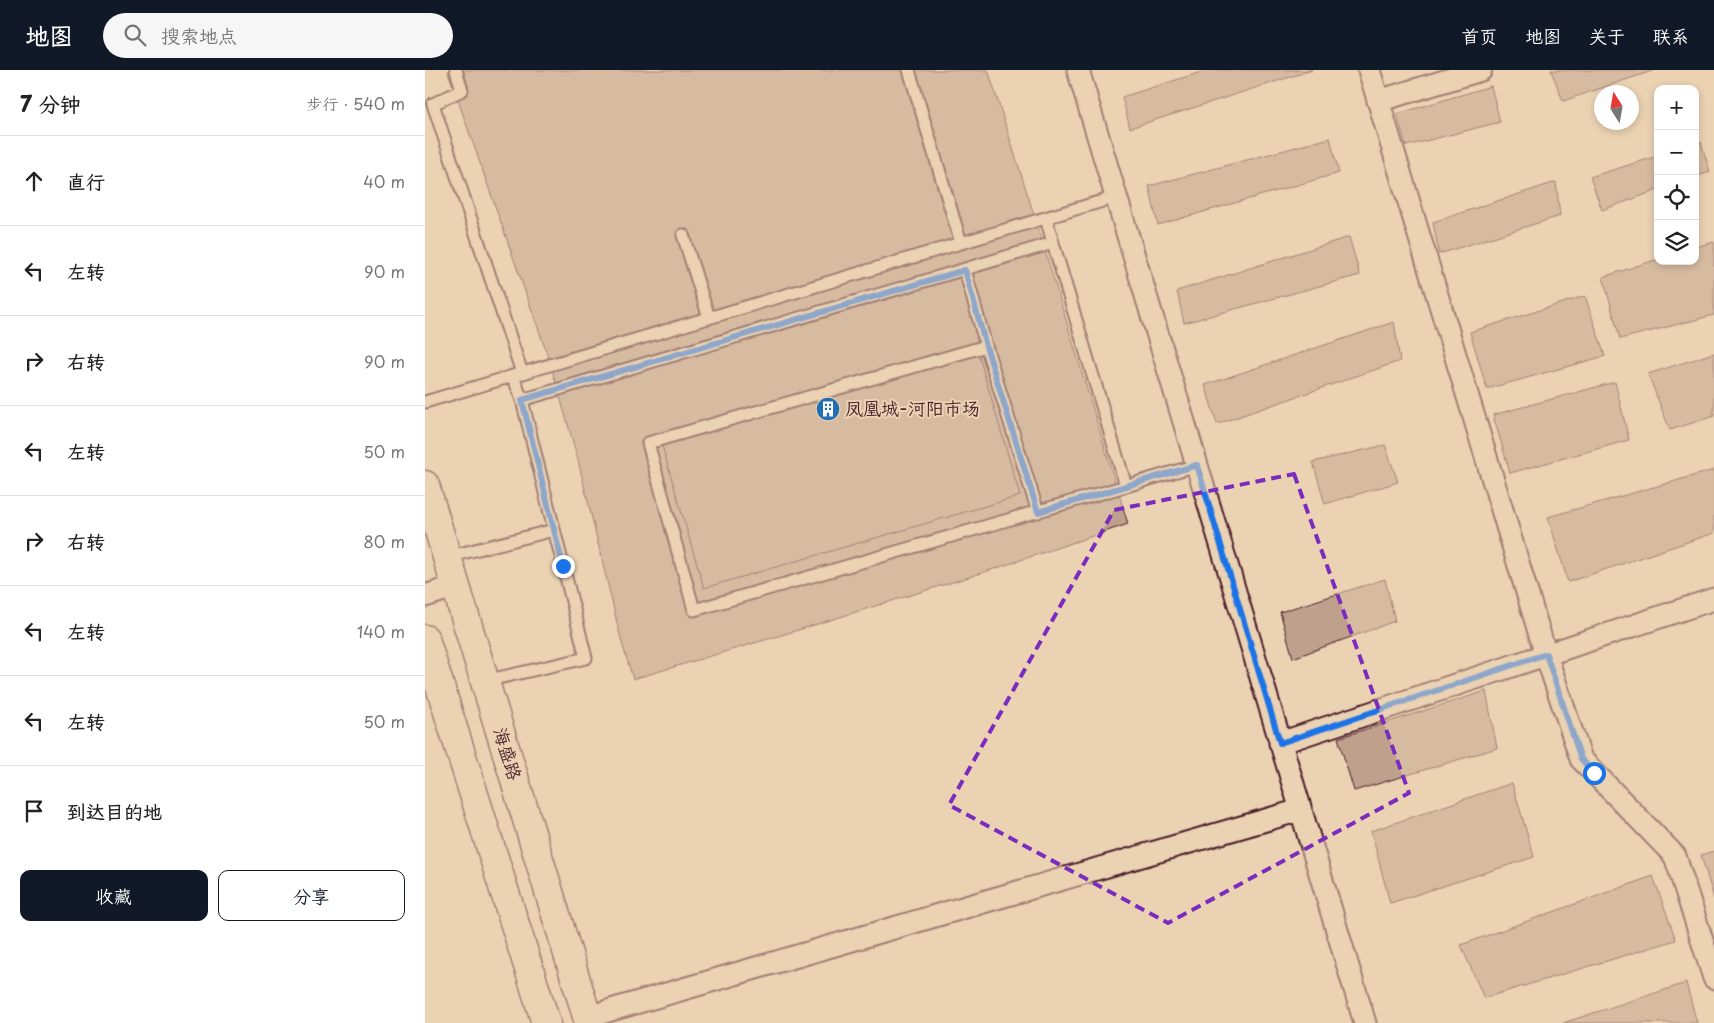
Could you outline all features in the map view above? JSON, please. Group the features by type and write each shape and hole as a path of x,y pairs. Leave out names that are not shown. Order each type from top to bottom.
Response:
{"main road":[{"name":"海盛路","path":"425,485 588,1020"},
{"path":"425,639 546,1023"}],"street":[{"path":"1078,70 1365,1023"},
{"path":"1369,70 1546,654 1581,759 1675,856 1714,978"},
{"path":"1378,101 1481,70"},
{"path":"425,596 456,586"},
{"path":"1280,743 1714,599"},
{"path":"588,1020 1300,810"}],"lane":[{"path":"456,70 462,90 433,104 517,375 586,658 485,681"},
{"path":"909,70 961,243"},
{"path":"425,402 1116,197"},
{"path":"1046,218 1127,486"},
{"path":"683,235 709,318"},
{"path":"522,400 1053,243"},
{"path":"965,270 986,346 1038,512"},
{"path":"986,346 648,443 694,610 1197,465"},
{"path":"447,557 554,530"}],"highlighted area":[{"path":"1294,474 1409,793 1168,923 949,805 1114,510"}],"building":[{"name":"凤凰城-河阳市场","path":"453,70 988,70 1128,524 985,572 633,679 622,643 577,456 550,362 448,72"},
{"path":"1208,70 1312,70 1130,128 1122,97"},
{"path":"1551,70 1655,70 1610,85 1594,85 1594,91 1563,101"},
{"path":"1491,86 1500,122 1406,146 1397,114"},
{"path":"1330,138 1339,173 1158,225 1149,186"},
{"path":"1701,142 1710,172 1699,176 1699,175 1699,143"},
{"path":"1654,157 1654,191 1602,210 1590,177"},
{"path":"1556,182 1560,216 1439,254 1433,222"},
{"path":"1349,237 1360,275 1184,323 1177,291"},
{"path":"1714,242 1714,315 1620,339 1603,277 1654,260 1654,265 1699,265 1699,246"},
{"path":"1585,296 1605,356 1487,389 1470,332"},
{"path":"1394,322 1400,361 1217,424 1205,385"},
{"path":"978,353 1020,496 704,588 662,446"},
{"path":"1714,353 1714,416 1670,430 1648,374"},
{"path":"1615,382 1629,440 1510,473 1493,415"},
{"path":"1385,445 1398,482 1325,504 1313,462"},
{"path":"1714,470 1714,533 1568,582 1548,517"},
{"path":"1385,579 1395,621 1293,658 1280,612"},
{"path":"1486,691 1497,748 1354,791 1338,738"},
{"path":"1512,783 1534,857 1390,903 1371,831"},
{"path":"1714,851 1714,899 1701,855"},
{"path":"1653,876 1676,940 1484,998 1461,945"},
{"path":"1686,983 1697,1023 1563,1023"}],"place":[{"name":"凤凰城-河阳市场","path":"828,409"}],"route":[{"path":"563,566 522,400 965,270 986,346 1038,512 1197,465 1280,743 1546,654 1581,759 1594,773"}]}
